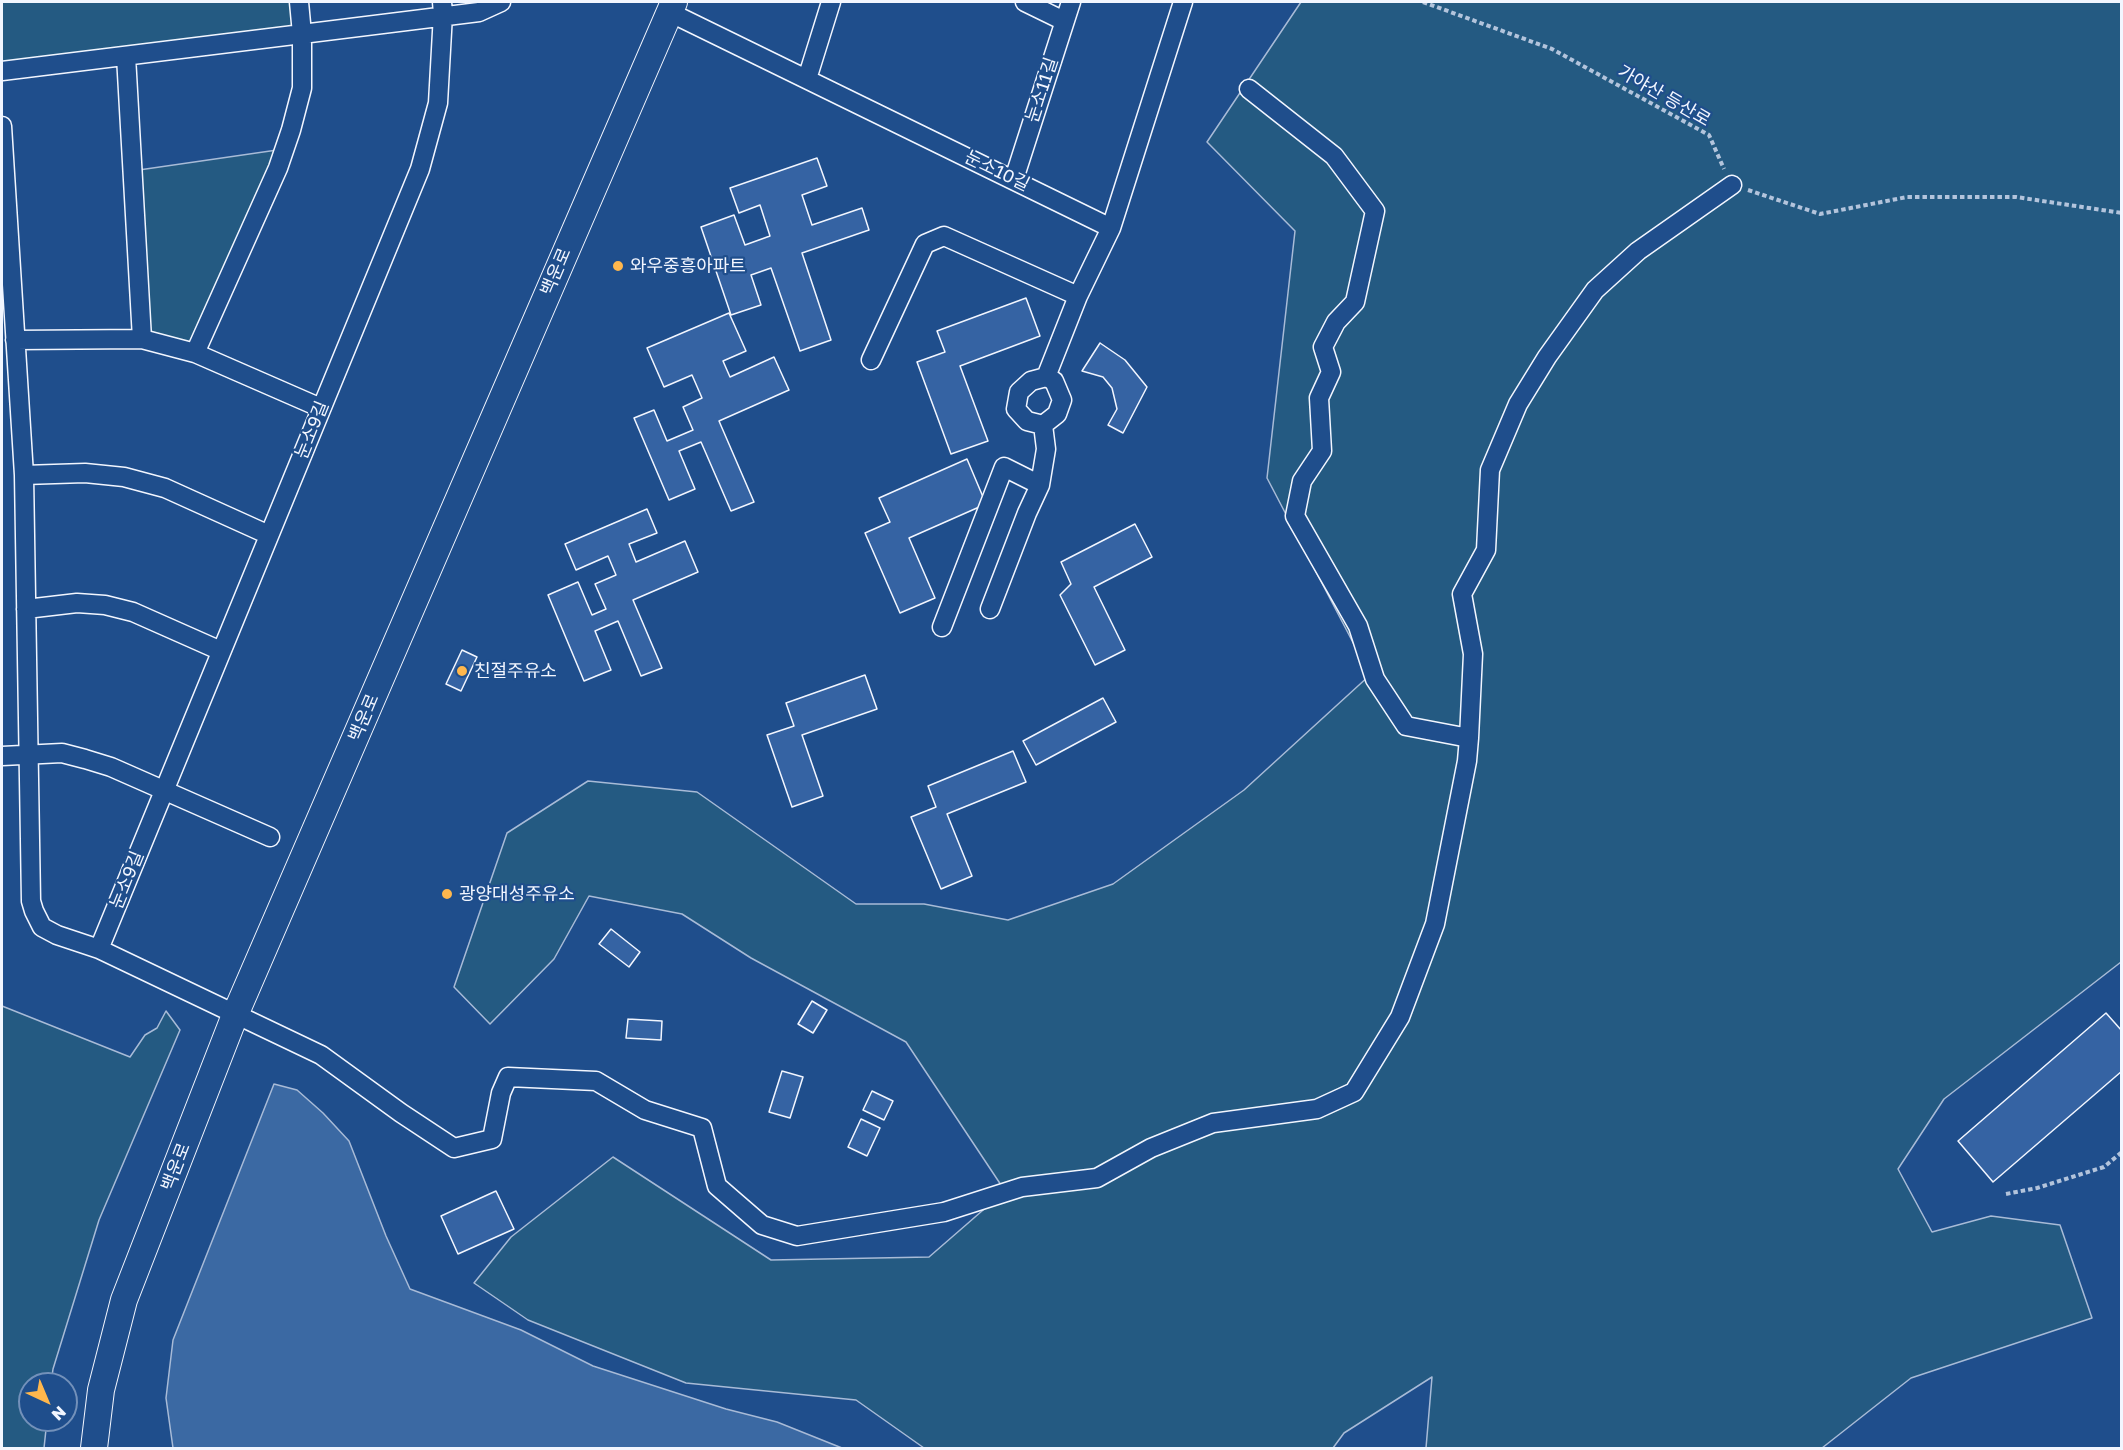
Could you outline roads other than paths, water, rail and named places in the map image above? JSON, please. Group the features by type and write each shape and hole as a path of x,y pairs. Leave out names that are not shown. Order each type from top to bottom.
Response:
{"main road":[{"name":"백운로","path":"94,1449 100,1390 124,1300 235,1015 671,7"}],"street":[{"path":"195,354 278,168 291,130 302,88 302,34 299,2"},
{"path":"2,71 302,34 442,9 479,12 501,2"},
{"path":"807,79 831,2"},
{"path":"1025,2 1064,21"},
{"name":"눈소11길","path":"1014,179 1071,2"},
{"path":"1046,377 1078,296 1111,228 1183,2"},
{"name":"눈소10길","path":"671,7 807,79 1111,228"},
{"name":"눈소9길","path":"99,949 420,169 438,103 442,9"},
{"path":"126,56 142,339"},
{"path":"1249,89 1334,156 1376,211 1355,302 1336,322 1323,347 1331,372 1319,398 1322,451 1302,481 1295,516 1358,626 1376,679 1406,726 1469,738"},
{"path":"2,126 24,475 32,901 42,927 57,935 99,949 321,1055 454,1148 492,1139 501,1093 508,1077 596,1081 645,1110 702,1128 717,1186 762,1225 797,1236 944,1212 1022,1187 1097,1178 1151,1148 1213,1123 1317,1109 1354,1092 1400,1017 1434,924 1467,761 1473,654 1462,594 1486,550 1490,470 1518,404 1547,357 1595,290 1638,250 1732,185"},
{"path":"871,360 925,244 944,236 1078,296"},
{"path":"15,340 142,339 195,354 321,408"},
{"path":"1046,377 1054,381 1062,400 1056,414 1043,425 1027,421 1016,409 1019,392 1032,381 1046,377"},
{"path":"990,609 1040,485 1046,449 1043,425"},
{"path":"942,627 1004,467 1040,485"},
{"path":"24,475 85,473 124,477 165,488 269,535"},
{"path":"26,609 77,603 105,605 133,612 221,651"},
{"path":"2,756 62,753 85,759 111,767 270,837"}],"place":[{"name":"와우중흥아파트","path":"618,266"},
{"name":"친절주유소","path":"462,671"},
{"name":"광양대성주유소","path":"447,894"}]}
